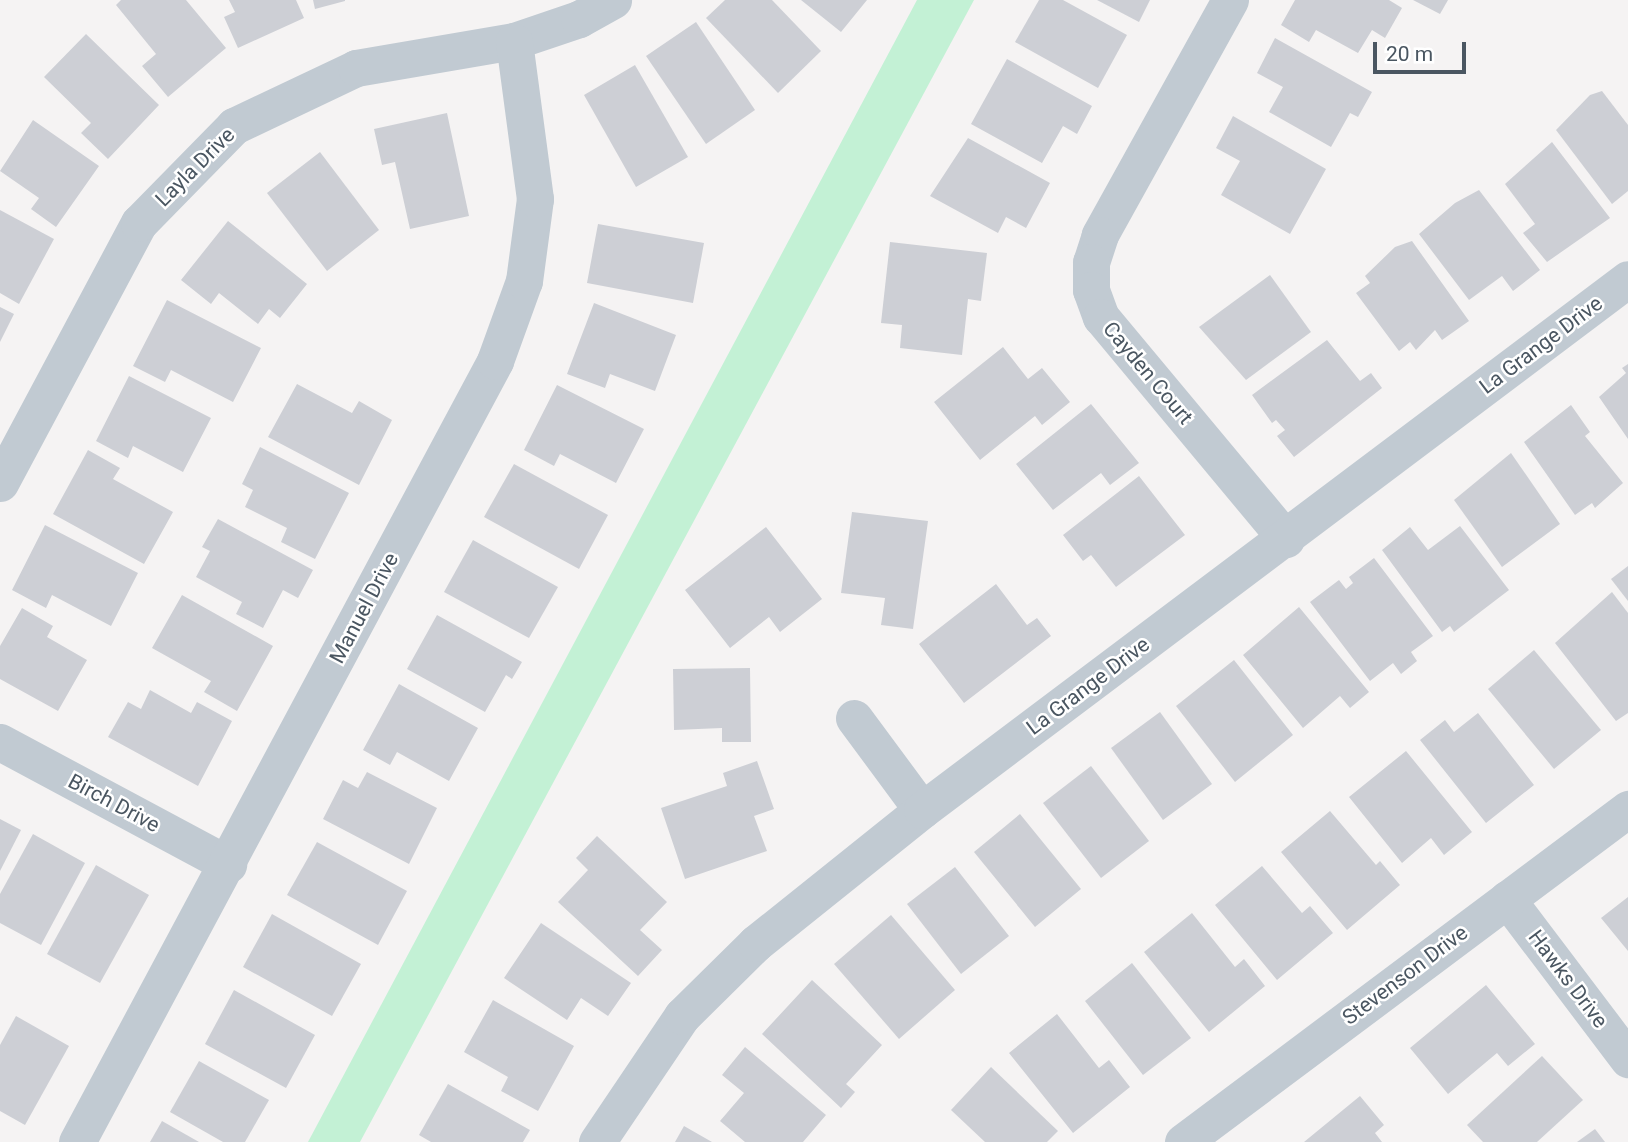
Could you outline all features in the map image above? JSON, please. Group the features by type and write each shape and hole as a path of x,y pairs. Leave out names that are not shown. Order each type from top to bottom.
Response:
{"street":[{"name":"Layla Drive","path":"0,484 139,223 234,126 356,68 514,41 579,19 613,0"},
{"name":"Cayden Court","path":"1230,0 1100,235 1091,262 1091,290 1101,317 1286,539"},
{"name":"Manuel Drive","path":"77,1142 495,361 524,281 535,200 514,41"},
{"name":"La Grange Drive","path":"597,1142 682,1016 755,943 922,810 1286,539 1628,279"},
{"path":"854,718 922,810"},
{"name":"Birch Drive","path":"0,742 228,864"},
{"name":"Stevenson Drive","path":"1189,1140 1628,809"},
{"name":"Hawks Drive","path":"1507,899 1628,1059"}],"green space":[{"path":"917,0 974,0 360,1142 308,1142"}],"building":[{"path":"121,0 186,0 226,48 168,97 142,66 156,54 116,5"},
{"path":"229,0 296,0 304,18 238,48 224,17 235,12"},
{"path":"313,0 345,0 345,1 315,9"},
{"path":"725,0 772,0 821,51 778,93 706,18"},
{"path":"801,0 867,0 841,32"},
{"path":"1039,0 1063,0 1127,35 1098,88 1015,42"},
{"path":"1097,0 1150,0 1139,22"},
{"path":"1295,0 1389,0 1402,8 1385,38 1372,30 1358,53 1316,30 1309,42 1281,25"},
{"path":"1413,0 1448,0 1440,14"},
{"path":"696,22 755,110 706,144 646,56"},
{"path":"86,34 159,105 108,159 81,133 91,123 44,77"},
{"path":"1275,38 1372,92 1358,117 1350,113 1331,147 1269,112 1283,87 1257,73"},
{"path":"1007,59 1092,106 1077,134 1063,126 1042,163 971,124"},
{"path":"635,65 688,157 636,187 584,95"},
{"path":"1602,91 1628,125 1628,191 1612,204 1556,130 1590,95"},
{"path":"447,113 469,216 410,229 395,162 382,165 374,129"},
{"path":"1233,116 1326,169 1290,234 1221,195 1240,161 1216,148"},
{"path":"33,120 99,166 56,227 31,209 39,198 0,171"},
{"path":"968,138 1050,183 1026,228 1006,217 998,233 930,196"},
{"path":"1552,142 1610,218 1547,262 1523,233 1535,224 1505,184"},
{"path":"320,152 379,230 327,271 267,193"},
{"path":"1479,190 1540,270 1513,291 1502,276 1469,300 1419,234 1455,203"},
{"path":"0,210 54,239 19,304 0,293"},
{"path":"228,221 307,284 280,318 269,309 258,324 219,293 211,304 181,280"},
{"path":"598,224 704,243 693,303 587,283"},
{"path":"1412,241 1469,321 1442,340 1435,330 1416,350 1410,342 1399,351 1356,293 1370,283 1365,276 1395,247"},
{"path":"890,242 987,253 981,301 968,299 962,355 900,348 902,325 881,323"},
{"path":"1270,275 1311,332 1246,380 1199,327"},
{"path":"167,300 261,348 233,402 171,370 165,382 133,366"},
{"path":"594,303 676,335 655,391 610,374 605,388 567,374"},
{"path":"0,307 14,314 0,342"},
{"path":"1327,340 1360,381 1371,373 1382,388 1294,457 1277,436 1285,430 1276,420 1272,423 1252,395"},
{"path":"1003,347 1028,379 1042,368 1070,402 1042,425 1035,416 980,460 934,402"},
{"path":"1628,364 1628,439 1599,397 1626,373 1622,368"},
{"path":"129,376 211,418 183,472 133,446 128,458 96,441"},
{"path":"297,384 352,413 359,401 392,420 359,485 268,437"},
{"path":"557,385 644,429 616,483 560,454 554,466 524,450"},
{"path":"1091,404 1139,463 1110,485 1101,473 1053,510 1016,464"},
{"path":"1571,405 1590,432 1585,436 1623,483 1595,508 1592,503 1575,515 1524,442"},
{"path":"260,447 349,493 315,559 281,542 287,528 245,507 253,490 242,484"},
{"path":"88,450 120,468 113,479 173,512 144,564 53,514"},
{"path":"1511,453 1560,524 1502,567 1454,500"},
{"path":"514,464 608,515 579,569 484,517"},
{"path":"1139,476 1185,535 1116,587 1091,555 1083,561 1063,535"},
{"path":"852,512 928,521 913,629 881,625 885,598 841,593"},
{"path":"218,519 313,570 298,598 283,590 263,628 236,614 242,602 196,577 210,551 202,547"},
{"path":"45,525 138,573 111,626 52,595 46,608 12,590"},
{"path":"1460,526 1509,590 1454,632 1450,626 1442,632 1382,550 1410,527 1428,550"},
{"path":"766,527 822,599 780,632 769,617 730,648 685,590"},
{"path":"473,540 558,587 529,638 444,592"},
{"path":"1374,558 1433,636 1411,652 1417,661 1401,674 1393,663 1370,681 1310,602 1339,580 1346,589 1353,583 1349,577"},
{"path":"1628,566 1628,601 1611,579"},
{"path":"996,584 1027,625 1037,618 1051,636 964,703 919,644"},
{"path":"1612,592 1628,613 1628,713 1616,721 1555,643"},
{"path":"182,595 273,646 237,711 204,692 211,681 152,648"},
{"path":"1299,607 1369,692 1350,708 1340,696 1303,728 1243,655"},
{"path":"22,608 53,626 47,637 87,660 58,711 0,679 0,646"},
{"path":"437,615 522,662 512,679 506,675 485,712 407,669"},
{"path":"1534,650 1601,730 1554,769 1488,689"},
{"path":"1234,660 1293,735 1235,782 1176,706"},
{"path":"750,668 751,742 722,742 722,728 674,730 673,669"},
{"path":"399,684 478,728 449,781 397,752 390,765 363,750"},
{"path":"150,690 191,713 197,702 232,721 198,786 108,737 128,702 141,709"},
{"path":"1160,712 1212,784 1163,820 1111,748"},
{"path":"1478,713 1534,785 1486,823 1420,740 1445,720 1454,732"},
{"path":"1406,751 1472,832 1444,855 1431,838 1402,863 1349,797"},
{"path":"757,761 774,809 754,816 767,851 685,879 661,808 727,786 723,773"},
{"path":"1091,766 1149,841 1101,878 1043,803"},
{"path":"367,772 437,808 409,864 323,819 343,780 358,788"},
{"path":"1330,811 1376,865 1380,861 1400,885 1347,930 1281,852"},
{"path":"1020,814 1081,889 1035,927 974,852"},
{"path":"0,819 21,830 0,871"},
{"path":"33,834 85,863 41,945 0,923 0,894"},
{"path":"597,836 667,902 640,930 662,950 638,976 558,902 588,870 576,858"},
{"path":"317,842 407,891 378,945 287,895"},
{"path":"96,865 149,895 100,983 47,954"},
{"path":"1262,866 1302,913 1310,906 1333,933 1277,980 1215,905"},
{"path":"955,867 1009,936 961,974 907,904"},
{"path":"1628,897 1628,951 1601,918"},
{"path":"1192,913 1235,967 1244,959 1265,986 1209,1032 1144,952"},
{"path":"272,914 361,964 332,1016 243,967"},
{"path":"891,915 955,990 899,1039 834,964"},
{"path":"541,923 631,983 608,1016 581,998 567,1020 504,978"},
{"path":"1132,963 1191,1038 1143,1075 1085,1001"},
{"path":"812,980 882,1045 846,1084 855,1092 841,1108 762,1034"},
{"path":"1486,985 1535,1044 1508,1066 1497,1053 1448,1094 1410,1048"},
{"path":"234,990 315,1035 286,1088 205,1044"},
{"path":"493,1000 574,1046 538,1111 501,1091 508,1077 464,1052"},
{"path":"1057,1014 1099,1068 1109,1060 1130,1087 1073,1133 1009,1053"},
{"path":"16,1016 69,1046 25,1125 0,1111 0,1045"},
{"path":"745,1047 826,1115 803,1142 745,1142 720,1121 744,1093 722,1075"},
{"path":"1542,1056 1583,1100 1537,1142 1483,1142 1467,1125"},
{"path":"199,1061 269,1100 245,1142 223,1142 170,1112"},
{"path":"991,1067 1058,1131 1047,1142 985,1142 951,1110"},
{"path":"448,1084 530,1130 523,1142 431,1142 419,1135"},
{"path":"1360,1096 1384,1125 1375,1133 1382,1142 1304,1142"},
{"path":"162,1121 199,1142 150,1142"},
{"path":"684,1126 712,1142 675,1142"},
{"path":"1595,1129 1605,1142 1577,1142"}]}
